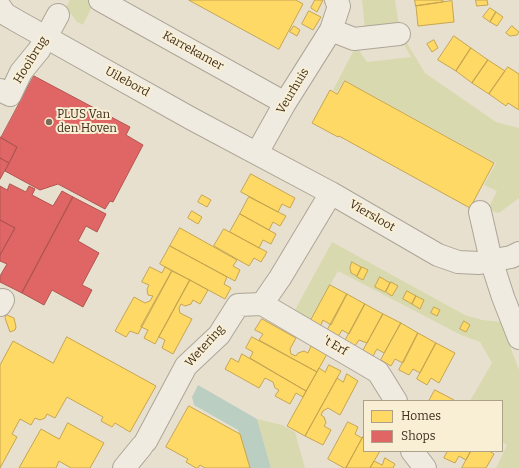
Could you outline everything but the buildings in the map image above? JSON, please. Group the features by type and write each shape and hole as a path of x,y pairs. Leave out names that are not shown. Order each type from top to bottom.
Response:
{"street":[{"name":"Karrekamer","path":"100,0 285,102"},
{"name":"Veurhuis","path":"257,153 285,102 331,30 339,6 336,0"},
{"name":"Uilebord","path":"0,7 5,14 192,119 257,153"},
{"name":"Hooibrug","path":"0,90 10,95 22,72 38,50 58,15"},
{"path":"331,30 354,39 399,34"},
{"name":"Viersloot","path":"257,153 331,193 438,256 458,262 479,263 511,257 519,253"},
{"path":"262,304 280,278 331,193"},
{"path":"480,212 491,260 503,297 519,338"},
{"name":"'t Erf","path":"262,304 378,372 395,400"},
{"name":"Wetering","path":"124,468 144,443 186,366 219,335 238,305 262,304"},
{"path":"413,452 425,468"}],"green space":[{"path":"70,0 89,0 94,3 83,25 77,22 66,7"},
{"path":"362,0 395,0 399,26 365,29"},
{"path":"405,40 425,73 496,122 519,128 519,198 499,213 492,211 490,205 497,191 484,185 496,163 344,80 337,92 333,90 356,46 367,62 411,57 402,41"},
{"path":"332,242 465,315 482,320 501,322 519,370 519,468 496,468 507,445 503,443 503,400 471,400 492,363 480,342 461,335 338,271 306,328 290,319"},
{"path":"257,419 282,425 295,432 305,468 271,468"}],"shaded area":[{"path":"198,385 257,419 271,468 250,468 238,430 194,405 192,397"}],"place":[{"name":"PLUS Van den Hoven","path":"49,122"}]}
